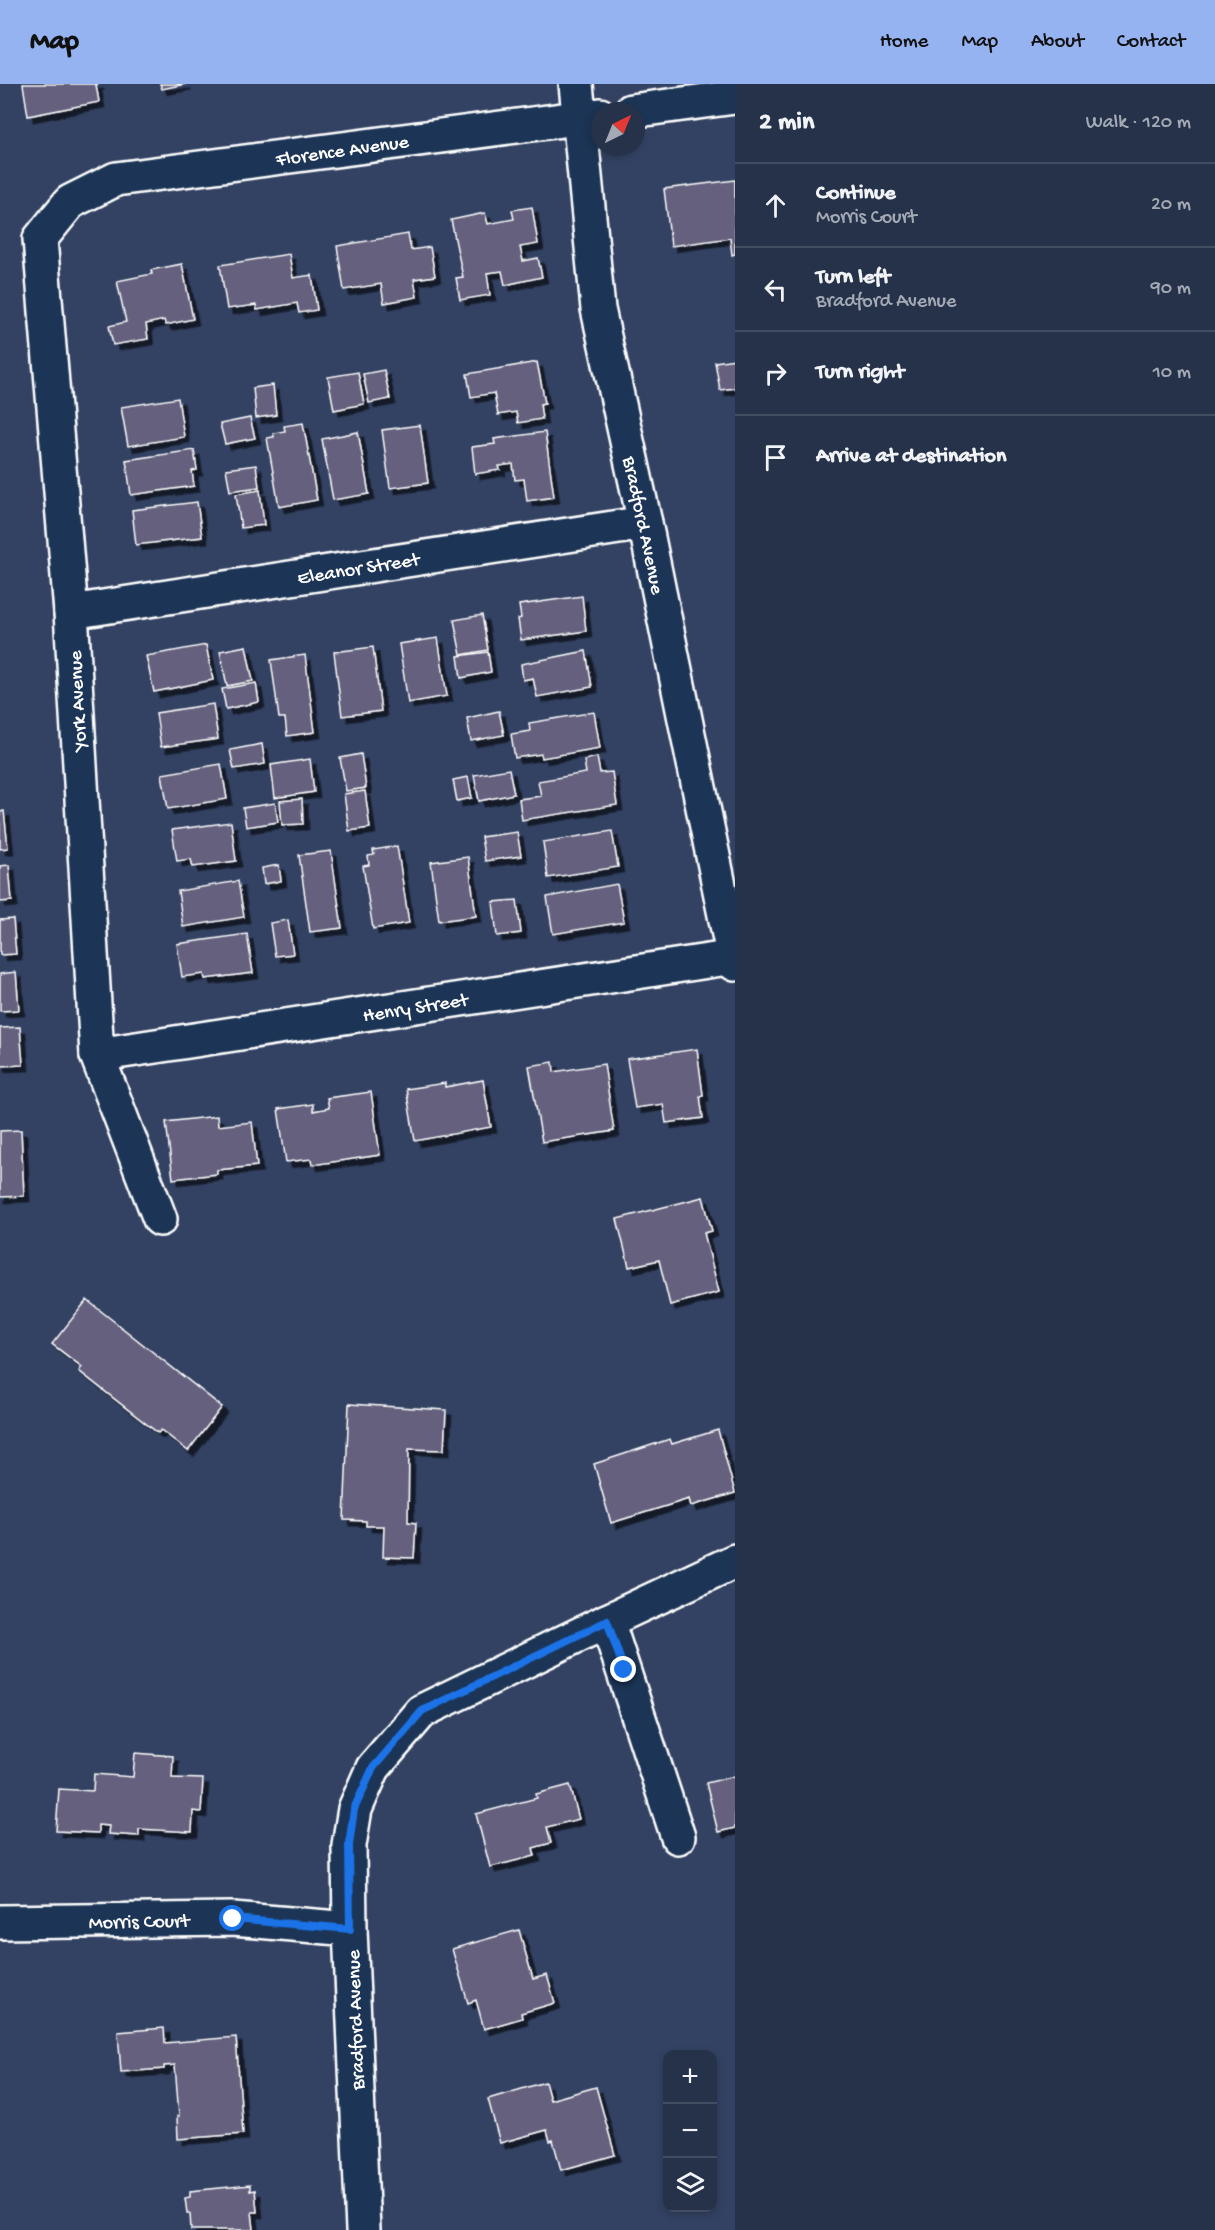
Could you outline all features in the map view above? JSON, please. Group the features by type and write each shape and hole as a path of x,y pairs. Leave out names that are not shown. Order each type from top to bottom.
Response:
{"street":[{"name":"Bradford Avenue","path":"576,84 589,116 598,309 645,523 734,961"},
{"path":"645,109 735,98"},
{"name":"Florence Avenue","path":"88,193 116,179 589,116"},
{"name":"York Avenue","path":"88,193 70,202 40,239 71,612 96,1055 160,1219"},
{"name":"Eleanor Street","path":"71,612 645,523"},
{"name":"Henry Street","path":"96,1055 734,961"},
{"name":"Bradford Avenue","path":"363,2230 350,1929 349,1845 354,1809 373,1768 422,1711 735,1561"},
{"path":"607,1621 678,1838"},
{"name":"Morris Court","path":"0,1922 233,1919 350,1929"}],"building":[{"path":"23,84 99,84 96,85 99,102 28,116"},
{"path":"160,84 186,84 162,89"},
{"path":"735,180 735,254 732,255 730,238 671,246 664,189"},
{"path":"532,207 538,244 520,247 523,261 538,258 542,277 505,285 502,271 487,273 490,295 460,300 456,278 463,277 451,220 485,213 488,224 514,219 512,210"},
{"path":"408,234 411,250 430,247 435,276 414,279 417,297 384,303 381,284 344,290 337,246"},
{"path":"289,254 293,278 312,275 317,310 299,313 297,303 257,310 256,305 227,309 220,265"},
{"path":"182,264 193,319 166,325 164,320 146,324 148,339 113,345 109,326 126,322 117,281 152,274 151,270"},
{"path":"735,359 735,388 720,390 715,362"},
{"path":"537,362 545,403 540,404 542,419 518,423 516,412 498,415 494,393 471,397 467,374"},
{"path":"384,370 390,399 369,403 363,374"},
{"path":"358,372 364,404 334,410 328,377"},
{"path":"273,385 276,415 256,418 253,388"},
{"path":"178,398 184,437 128,446 121,407"},
{"path":"250,418 255,438 225,444 220,424"},
{"path":"303,423 317,500 279,507 267,438 274,437 273,433 285,431 284,426"},
{"path":"420,425 428,483 390,488 382,430"},
{"path":"358,432 369,494 333,500 322,439"},
{"path":"545,432 554,497 527,501 524,479 515,480 513,464 499,466 500,470 475,474 472,447 495,444 494,439"},
{"path":"194,450 197,470 192,471 194,486 131,495 126,460"},
{"path":"256,465 259,487 230,491 226,469"},
{"path":"260,490 264,525 241,528 236,494"},
{"path":"197,502 202,537 136,545 132,510"},
{"path":"582,596 586,631 521,640 519,605"},
{"path":"482,615 488,650 461,655 454,620"},
{"path":"438,638 447,696 408,703 399,644"},
{"path":"206,645 213,680 154,692 146,656"},
{"path":"246,646 253,681 227,686 220,651"},
{"path":"373,647 381,711 342,716 334,652"},
{"path":"586,651 592,687 537,697 533,678 523,680 521,664"},
{"path":"488,652 491,672 461,678 458,656"},
{"path":"305,655 315,732 287,736 285,718 279,718 271,660"},
{"path":"256,683 259,702 226,709 222,689"},
{"path":"213,704 218,739 161,747 156,713"},
{"path":"499,711 504,735 471,741 467,718"},
{"path":"594,712 600,748 542,758 541,754 515,758 511,734 530,731 529,723"},
{"path":"262,744 265,764 234,769 230,750"},
{"path":"361,754 366,788 346,791 340,758"},
{"path":"597,757 600,773 612,772 617,805 522,820 519,799 541,796 538,781 586,773 584,760"},
{"path":"310,759 314,792 275,798 271,765"},
{"path":"221,764 227,799 168,809 162,774"},
{"path":"509,769 514,794 479,801 474,775"},
{"path":"468,777 472,798 457,801 453,780"},
{"path":"365,791 370,828 349,831 344,794"},
{"path":"302,799 303,824 282,825 280,801"},
{"path":"275,803 278,822 246,827 243,808"},
{"path":"4,811 8,848 0,849 0,812"},
{"path":"231,822 236,861 193,867 191,859 177,861 172,830"},
{"path":"612,831 618,867 548,878 543,842"},
{"path":"517,832 521,856 485,861 481,837"},
{"path":"397,846 409,923 373,929 363,866 369,865 368,856 374,855 373,850"},
{"path":"331,851 342,928 310,932 299,855"},
{"path":"468,857 476,916 439,921 431,862"},
{"path":"9,865 12,901 0,902 0,866"},
{"path":"279,865 281,881 264,884 262,868"},
{"path":"238,881 244,917 183,927 178,891"},
{"path":"617,884 624,922 553,934 547,897"},
{"path":"517,900 521,933 497,936 493,902"},
{"path":"13,919 16,954 0,955 0,920"},
{"path":"288,920 293,954 275,956 270,923"},
{"path":"247,934 253,973 205,979 204,974 182,977 177,944"},
{"path":"16,972 19,1010 0,1011 0,974"},
{"path":"20,1027 23,1065 0,1066 0,1028"},
{"path":"697,1049 703,1095 700,1096 703,1118 666,1123 663,1104 635,1108 627,1059"},
{"path":"553,1062 554,1072 604,1064 614,1131 542,1142 529,1066"},
{"path":"483,1080 491,1127 415,1141 406,1089 445,1083 445,1087"},
{"path":"371,1092 380,1155 312,1165 311,1159 286,1162 278,1109 313,1104 313,1111 329,1108 327,1098"},
{"path":"217,1116 218,1126 252,1122 257,1166 217,1170 217,1174 173,1179 166,1122"},
{"path":"21,1130 24,1196 0,1197 0,1131"},
{"path":"703,1197 712,1231 704,1233 719,1292 670,1305 659,1260 629,1267 617,1219"},
{"path":"87,1300 222,1407 188,1451 161,1430 158,1433 79,1371 82,1367 52,1344"},
{"path":"349,1404 446,1410 444,1450 409,1449 408,1522 416,1523 414,1558 383,1557 384,1526 366,1526 366,1521 344,1520"},
{"path":"718,1430 735,1493 691,1506 689,1499 611,1523 594,1464 670,1439 672,1444"},
{"path":"135,1753 173,1756 172,1778 203,1779 201,1812 193,1811 192,1832 139,1829 139,1836 108,1834 109,1826 98,1825 98,1833 56,1831 59,1789 93,1791 94,1774 133,1777"},
{"path":"735,1776 735,1828 718,1832 706,1783"},
{"path":"570,1785 579,1819 547,1827 551,1843 533,1848 535,1856 490,1867 476,1814 537,1798 536,1794"},
{"path":"519,1930 533,1979 547,1975 555,2003 521,2013 522,2018 484,2029 476,2000 468,2003 452,1949"},
{"path":"164,2028 165,2043 236,2037 243,2134 178,2139 177,2116 179,2116 175,2065 164,2066 164,2069 121,2072 118,2032"},
{"path":"545,2082 550,2100 596,2087 615,2155 561,2170 553,2140 550,2141 547,2130 500,2143 488,2099"},
{"path":"250,2185 250,2191 255,2190 257,2212 252,2212 254,2230 191,2230 190,2213 187,2213 185,2198 190,2197 190,2191"}],"route":[{"path":"233,1919 350,1929 349,1845 354,1809 373,1768 422,1711 607,1621 624,1670"}]}
